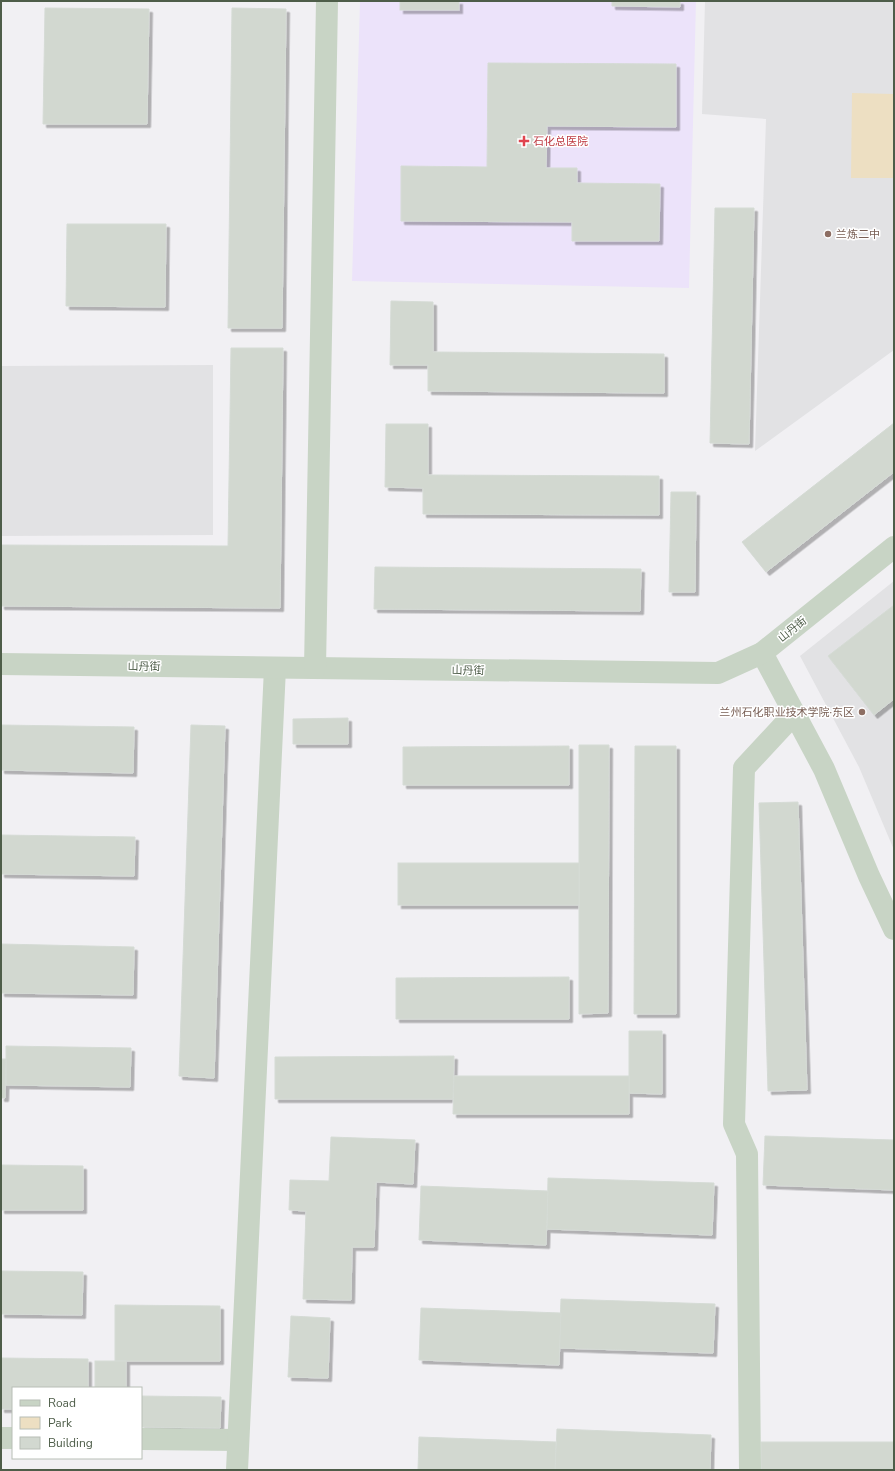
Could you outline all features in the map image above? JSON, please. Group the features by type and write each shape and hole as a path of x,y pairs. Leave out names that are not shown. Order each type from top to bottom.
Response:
{"street":[{"path":"315,668 327,1"},
{"name":"山丹街","path":"1,664 718,673 762,652 894,548"},
{"path":"762,652 824,769 869,876 894,929"},
{"path":"237,1470 275,668"},
{"path":"750,1470 747,1154 734,1124 744,768 795,713"},
{"path":"1,1438 12,1438"},
{"path":"142,1439 238,1440"}],"shaded area":[{"name":"石化总医院","path":"360,1 696,1 689,288 352,281"},
{"name":"兰炼二中","path":"705,1 894,1 894,350 755,451 766,119 702,114"},
{"path":"213,365 213,535 1,536 1,366"},
{"name":"兰州石化职业技术学院·东区","path":"894,581 894,850 859,767 800,656"}],"green space":[{"path":"852,93 894,94 894,178 851,178"}],"building":[{"path":"400,1 459,1 459,10 400,10"},
{"path":"612,1 680,1 680,7 612,6"},
{"path":"45,8 149,9 147,124 43,124"},
{"path":"232,8 286,9 282,328 228,328"},
{"path":"488,63 676,64 676,127 547,126 546,168 577,168 577,183 660,184 659,241 572,241 572,222 401,221 401,166 487,167"},
{"path":"715,208 754,208 749,444 710,443"},
{"path":"67,224 166,224 165,307 66,306"},
{"path":"391,301 433,302 433,352 664,354 664,393 428,391 428,365 390,365"},
{"path":"231,348 283,348 280,608 1,606 1,545 228,546"},
{"path":"894,423 894,472 766,572 742,542"},
{"path":"386,424 428,424 428,475 659,476 659,515 423,514 423,488 385,487"},
{"path":"671,492 696,492 695,592 669,592"},
{"path":"375,567 641,569 640,611 374,609"},
{"path":"894,605 894,699 874,715 828,656"},
{"path":"348,718 348,744 293,744 293,719"},
{"path":"1,725 134,727 133,773 1,770"},
{"path":"191,725 225,726 214,1078 179,1076"},
{"path":"579,745 609,745 608,1013 579,1014"},
{"path":"569,746 569,785 403,785 403,747"},
{"path":"635,746 676,746 676,1014 634,1014"},
{"path":"798,802 807,1090 768,1091 759,803"},
{"path":"1,835 135,837 134,876 1,874"},
{"path":"398,863 579,863 579,905 398,905"},
{"path":"1,944 134,947 133,995 1,993"},
{"path":"569,977 569,1019 396,1019 396,978"},
{"path":"629,1031 662,1031 662,1094 629,1093"},
{"path":"6,1046 131,1048 130,1087 6,1085"},
{"path":"454,1056 453,1099 275,1099 275,1057"},
{"path":"1,1059 6,1059 5,1098 1,1098"},
{"path":"454,1076 629,1076 629,1114 453,1114"},
{"path":"765,1136 894,1140 894,1190 763,1185"},
{"path":"331,1137 415,1140 413,1184 376,1182 374,1247 352,1247 351,1300 303,1299 306,1211 289,1210 290,1180 329,1181"},
{"path":"1,1165 83,1166 83,1210 1,1210"},
{"path":"548,1178 714,1183 712,1235 547,1229"},
{"path":"421,1186 548,1191 546,1245 419,1240"},
{"path":"1,1271 83,1272 82,1315 1,1314"},
{"path":"561,1299 715,1304 713,1353 559,1348"},
{"path":"115,1305 220,1306 220,1361 115,1361"},
{"path":"421,1308 561,1313 559,1365 419,1360"},
{"path":"291,1316 330,1318 328,1378 288,1377"},
{"path":"1,1358 88,1359 88,1387 12,1387 12,1409 1,1409"},
{"path":"95,1361 126,1361 126,1387 95,1387"},
{"path":"142,1396 221,1397 220,1428 142,1427"},
{"path":"557,1429 711,1435 710,1470 555,1470"},
{"path":"419,1437 556,1442 555,1470 418,1470"},
{"path":"761,1442 894,1442 894,1470 761,1470"}],"place":[{"name":"石化总医院","path":"524,141"},
{"name":"兰炼二中","path":"828,234"},
{"name":"兰州石化职业技术学院·东区","path":"862,712"}]}
